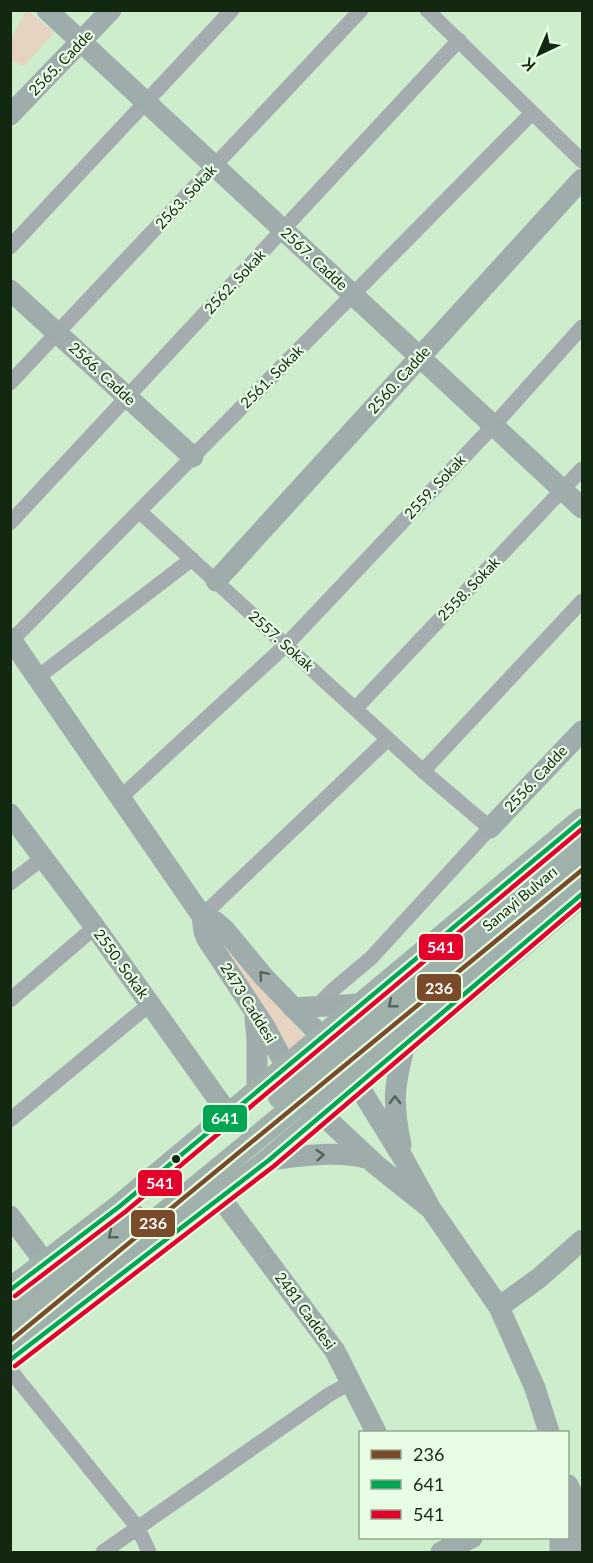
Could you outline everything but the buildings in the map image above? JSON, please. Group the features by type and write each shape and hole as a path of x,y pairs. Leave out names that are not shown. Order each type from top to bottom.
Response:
{"main road":[{"path":"10,1290 46,1264 229,1115 582,820"},
{"name":"Sanayi Bulvarı","path":"10,1314 181,1179 502,915 582,846"},
{"name":"Sanayi Bulvarı","path":"10,1341 582,870"},
{"path":"10,1360 268,1161 582,894"},
{"path":"364,1001 364,1022 373,1036 385,1043 408,1041"},
{"path":"229,1115 240,1113 249,1115 261,1124 268,1136 270,1146 268,1161"}],"street":[{"name":"2567. Cadde","path":"47,10 582,508"},
{"name":"2565. Cadde","path":"10,115 111,10"},
{"path":"10,247 232,10"},
{"name":"2563. Sokak","path":"10,383 362,10"},
{"path":"427,10 582,161"},
{"name":"2562. Sokak","path":"10,524 459,40"},
{"name":"2561. Sokak","path":"11,640 140,512 532,112"},
{"name":"2560. Cadde","path":"216,581 582,179"},
{"name":"2566. Cadde","path":"10,290 193,458"},
{"name":"2559. Sokak","path":"121,797 286,645 494,425 582,327"},
{"name":"2558. Sokak","path":"355,709 582,469"},
{"name":"2557. Sokak","path":"140,512 423,771 490,828"},
{"path":"38,677 192,559"},
{"path":"423,771 582,601"},
{"name":"2473 Caddesi","path":"11,640 202,916 207,939 254,1010 300,1090 322,1115 370,1159 431,1209"},
{"name":"2556. Cadde","path":"490,828 582,730"},
{"path":"202,916 388,739"},
{"name":"2550. Sokak","path":"10,814 95,927 229,1115"},
{"path":"317,1006 334,988 371,958 490,828"},
{"path":"10,883 43,858"},
{"name":"2473 Caddesi","path":"202,916 216,922 225,930 293,1008 321,1036 358,1085 431,1209 499,1307 535,1388 549,1431"},
{"path":"10,1000 95,927"},
{"path":"293,1008 364,1001"},
{"path":"10,1120 150,1004"},
{"path":"254,1010 257,1039 257,1090"},
{"path":"403,1158 394,1109 395,1091 408,1041"},
{"path":"268,1161 326,1154 349,1154 370,1159"},
{"name":"2481 Caddesi","path":"220,1197 335,1351 375,1431"},
{"path":"10,1216 46,1264"},
{"path":"499,1307 539,1278 582,1240"},
{"path":"10,1370 138,1528 149,1552"},
{"path":"103,1552 330,1394 350,1383"},
{"path":"569,1490 575,1504 580,1552"},
{"path":"440,1547 468,1539"}],"shaded area":[{"path":"26,11 29,11 54,33 24,66 11,60 11,39"},
{"path":"212,930 306,1038 289,1054"}],"transit line":[{"name":"641","path":"10,1290 120,1206 582,820"},
{"name":"541","path":"15,1296 125,1212 582,829"},
{"name":"236","path":"10,1341 582,870"},
{"name":"641","path":"10,1360 269,1160 582,894"},
{"name":"541","path":"15,1366 274,1166 582,903"}]}
